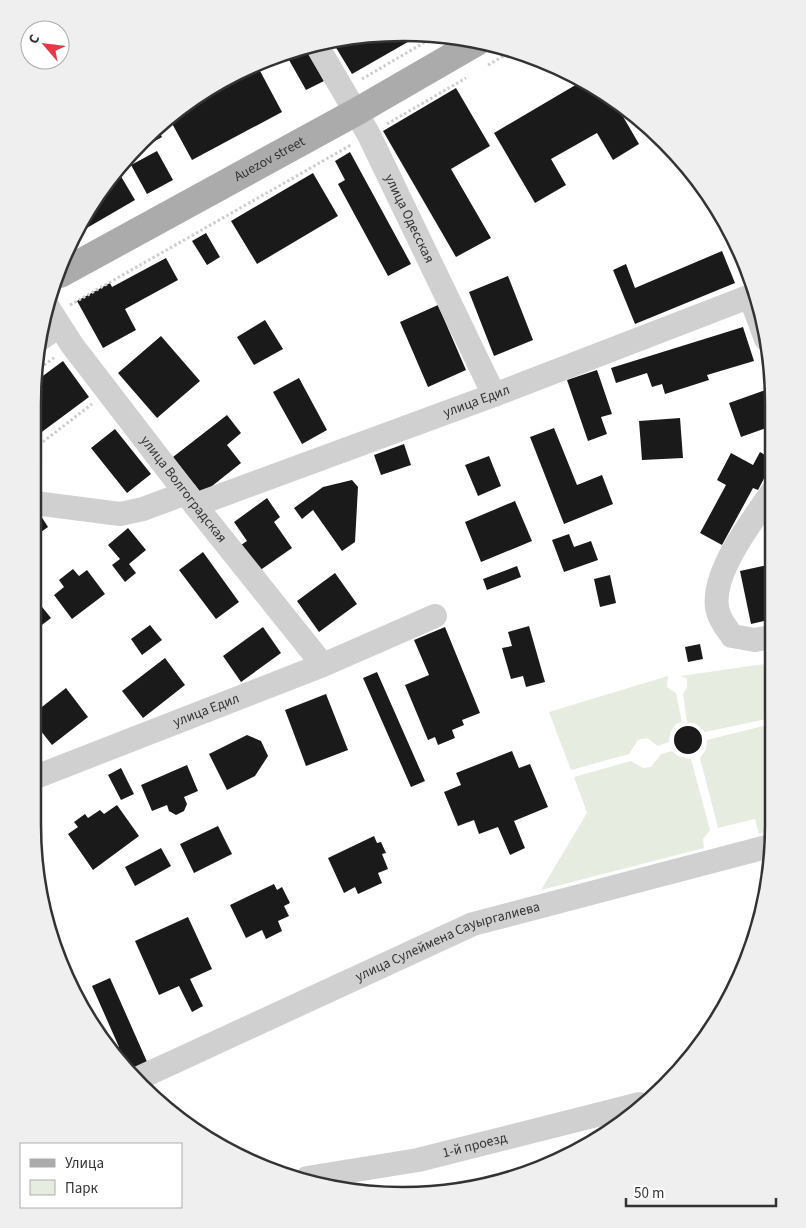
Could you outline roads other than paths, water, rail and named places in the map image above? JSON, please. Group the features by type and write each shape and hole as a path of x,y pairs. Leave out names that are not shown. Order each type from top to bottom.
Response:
{"main road":[{"name":"Auezov street","path":"67,270 356,112 468,47"}],"street":[{"name":"улица Одесская","path":"320,51 369,135 494,395"},
{"name":"улица Едил","path":"41,504 120,514 190,499 494,395 749,297"},
{"name":"улица Волгоградская","path":"50,323 108,392 322,665"},
{"path":"765,502 730,555 718,590 719,615 732,636 756,640 765,638"},
{"name":"улица Едил","path":"41,775 322,665 435,616"},
{"name":"улица Сулеймена Сауыргалиева","path":"143,1076 473,924 764,848"},
{"name":"1-й проезд","path":"318,1176 418,1160 630,1107"}]}
